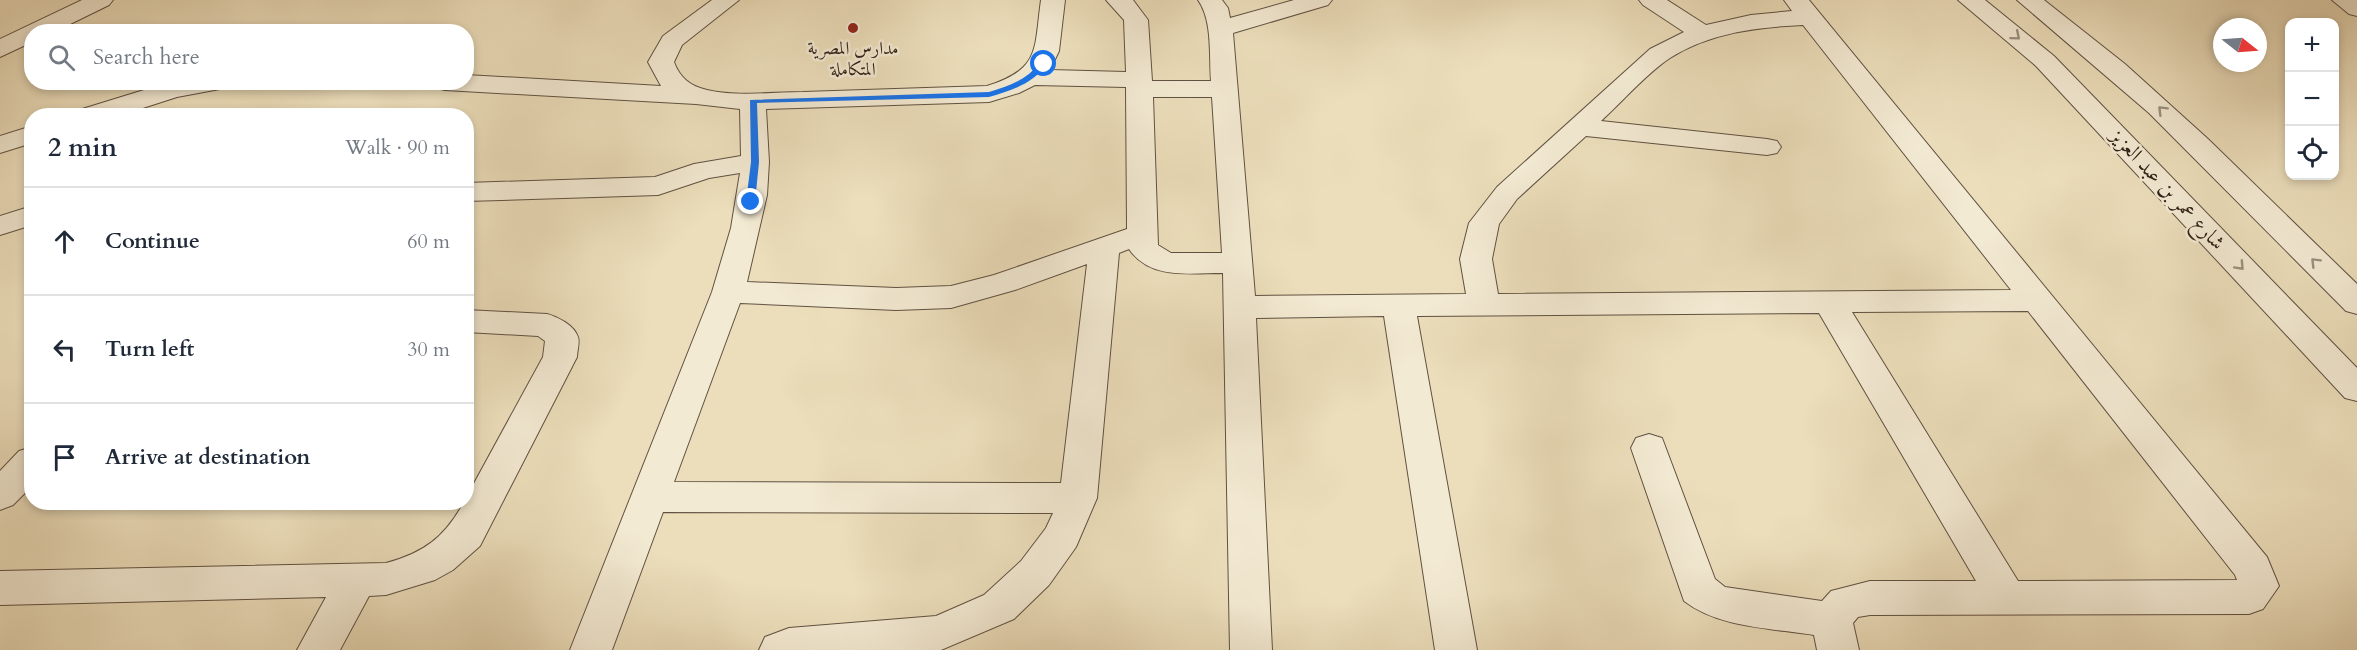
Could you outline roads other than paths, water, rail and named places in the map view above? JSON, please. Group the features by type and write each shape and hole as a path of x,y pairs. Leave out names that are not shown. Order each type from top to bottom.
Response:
{"street":[{"path":"49,24 101,0"},
{"path":"696,96 670,82 662,63 672,41 727,0"},
{"path":"474,84 696,96 724,101 989,94 1014,87 1033,77 1044,64 1053,0"},
{"path":"1118,0 1125,5 1136,20 1143,247 1152,257 1167,263 1238,263"},
{"path":"1251,650 1238,263 1225,89 1215,14 1320,0"},
{"path":"1651,0 1702,33"},
{"name":"شارع عمر بن عبد العزيز","path":"1970,0 2045,61 2357,389"},
{"path":"2029,0 2105,59 2202,149 2357,303"},
{"path":"2344,0 2357,9"},
{"path":"1484,305 1476,259 1484,223 1507,193 1659,54 1678,42 1735,24 1803,8 2253,568 2259,586 2249,597 1870,598 1845,603 1835,635 1725,604 1711,599 1698,589 1649,448"},
{"path":"0,49 24,36"},
{"path":"1033,77 1225,89"},
{"path":"115,108 172,90"},
{"path":"591,650 728,292 742,245 751,202 755,162 753,101"},
{"path":"1580,127 1767,147"},
{"path":"0,145 24,138"},
{"path":"2129,148 2202,149"},
{"path":"474,192 658,186 704,170 755,162"},
{"path":"0,226 24,218"},
{"path":"728,292 896,299 951,297 1004,283 1142,234"},
{"path":"780,650 789,645 939,633 999,607 1035,573 1062,536 1078,498 1104,248"},
{"path":"1240,307 2039,300"},
{"path":"1829,302 2007,598"},
{"path":"1399,306 1456,650"},
{"path":"0,588 386,579 417,571 445,555 466,535 560,357 562,338 547,325 474,321"},
{"path":"0,495 24,469"},
{"path":"650,498 1078,498"},
{"path":"318,650 357,579"}],"place":[{"name":"مدارس المصرية المتكاملة","path":"853,28"}]}
